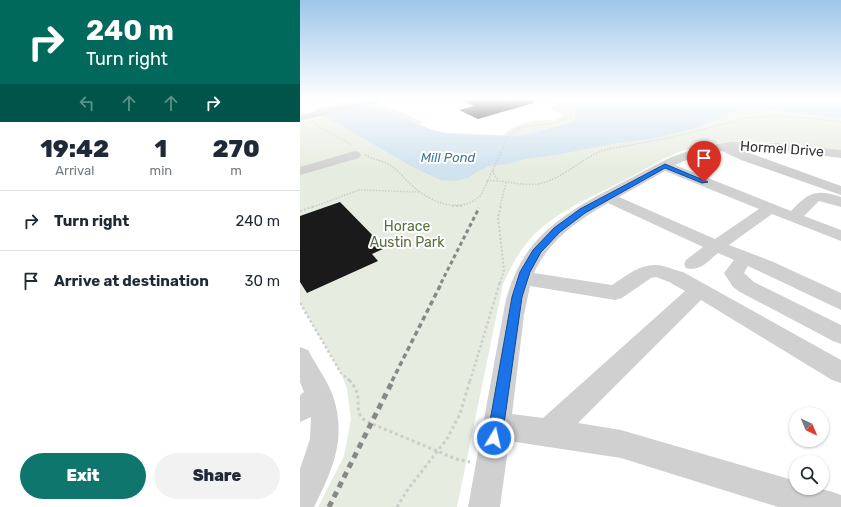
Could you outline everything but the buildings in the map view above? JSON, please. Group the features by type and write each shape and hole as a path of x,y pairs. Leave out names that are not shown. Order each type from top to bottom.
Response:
{"street":[{"name":"Hormel Drive","path":"484,507 513,317 522,278 537,250 557,230 582,211 689,154 723,147 764,145 841,154"},
{"path":"723,147 745,157 841,190"},
{"path":"300,171 355,155"},
{"path":"665,166 841,236"},
{"path":"794,217 815,197 820,196 841,202"},
{"path":"607,198 716,246 764,265 841,302"},
{"path":"693,264 716,246 771,208"},
{"path":"745,257 734,273 740,282 841,335"},
{"path":"522,278 615,293 646,273 656,271 676,277 841,372"},
{"path":"548,433 699,290"},
{"path":"300,358 310,403 325,417 324,440 316,469 301,499"},
{"path":"496,425 621,444 831,507"}],"path":[{"path":"300,210 360,190 420,192 442,203 458,206 474,202 481,194 510,134 516,130 552,124"},
{"path":"492,169 494,175 499,180 506,183 518,185 537,184 555,178 594,154 605,150 673,137 725,124"},
{"path":"487,180 499,180"},
{"path":"397,507 408,489 439,451 460,414 491,308 504,270 504,253 498,217 506,183"},
{"path":"300,303 341,373 356,386 358,392 359,411 362,418 370,423 456,459 491,463"}],"green space":[{"name":"Horace Austin Park","path":"300,124 420,124 417,125 438,132 502,136 516,126 523,124 841,124 841,151 782,143 752,141 717,143 695,147 665,158 552,219 532,237 523,248 512,265 503,284 457,507 318,507 344,456 351,419 347,389 341,373 300,303"}],"water":[{"name":"Mill Pond","path":"338,124 417,124 445,133 522,136 566,124 706,124 693,129 651,139 618,143 525,159 508,164 489,166 476,172 468,178 455,181 440,180 411,166"}],"railway":[{"path":"441,283 479,208"},
{"path":"392,381 442,282"},
{"path":"329,507 393,380"}],"route":[{"path":"494,438 517,297 525,272 537,250 557,230 582,211 665,166 704,182"}]}
